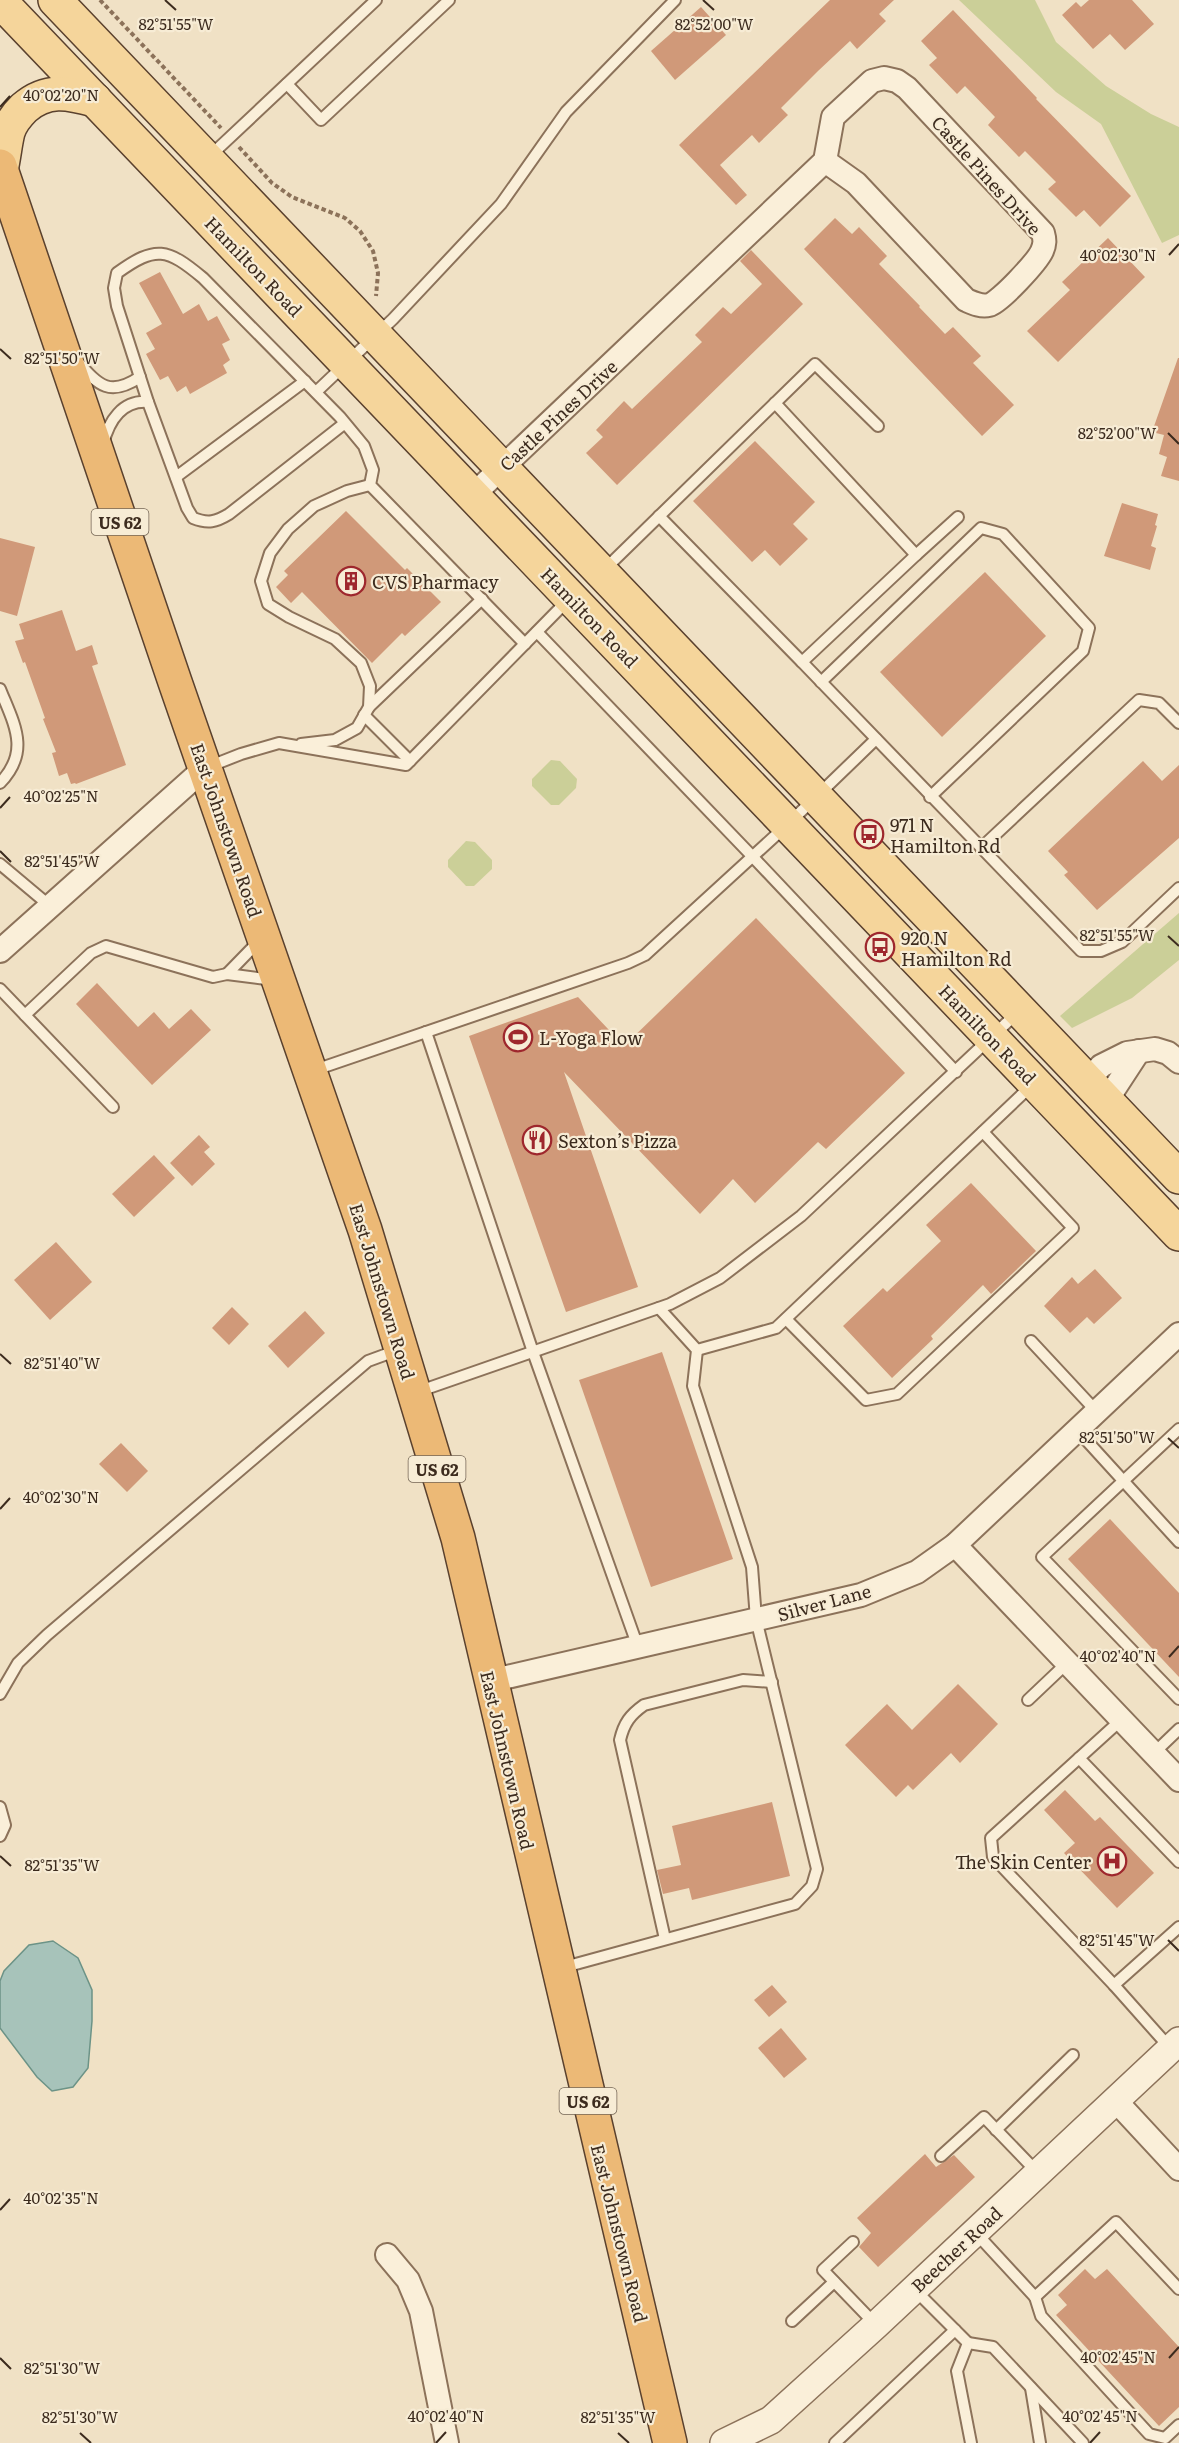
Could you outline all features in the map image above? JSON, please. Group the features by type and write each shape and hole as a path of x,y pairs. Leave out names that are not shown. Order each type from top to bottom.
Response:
{"highway":[{"name":"East Johnstown Road","path":"1,168 99,462 365,1230 458,1538 670,2443"}],"main road":[{"path":"55,0 1179,1177"},
{"name":"Hamilton Road","path":"0,1 1179,1234"},
{"path":"1,168 8,130 16,115 36,98 56,94 73,94 95,100"}],"street":[{"name":"Castle Pines Drive","path":"473,495 825,161 833,117 872,81 884,78 897,81 907,88 1043,233 1045,243 1042,254 998,300 988,305 976,305 966,300 856,183 825,161"},
{"path":"0,951 205,768"},
{"path":"1098,1091 1138,1052 1155,1049 1168,1053 1179,1062"},
{"name":"Silver Lane","path":"490,1682 861,1595 916,1572 955,1545 1179,1334"},
{"path":"955,1545 1179,1780"},
{"name":"Beecher Road","path":"724,2443 771,2420 876,2325 1174,2044"},
{"path":"1115,2100 1179,2169"},
{"path":"387,2254 408,2280 421,2311 447,2443"}],"lane":[{"path":"206,159 376,0"},
{"path":"287,84 321,120 449,0"},
{"path":"316,392 376,335 501,204 566,112 675,0"},
{"path":"345,423 229,514 215,522 202,522 193,518 140,378 114,288 117,273 152,254 165,252 183,262 203,278 316,392 345,423 364,446 373,470 370,485"},
{"path":"57,337 96,381 106,387 121,387 140,378"},
{"path":"602,573 815,364 878,426"},
{"path":"176,477 305,381"},
{"path":"99,462 106,433 114,416 128,405 138,401 148,402"},
{"path":"775,403 916,555"},
{"path":"370,485 525,644"},
{"path":"366,711 370,686 360,663 335,639 268,604 261,581 270,553 288,529 314,507 347,491 370,485"},
{"path":"659,516 1081,951 1101,951 1122,942 1179,888"},
{"path":"802,662 958,517"},
{"path":"821,682 981,528 1003,534 1089,628 1083,651 930,797"},
{"path":"205,768 279,743 406,765 571,597"},
{"path":"292,745 335,740 357,728 366,711 482,599"},
{"path":"537,632 956,1072"},
{"path":"0,688 18,741 17,760 10,773 0,783"},
{"path":"981,848 1139,700 1159,703 1179,723"},
{"path":"366,711 410,761"},
{"path":"311,1072 645,956 876,739"},
{"path":"0,864 50,906"},
{"path":"227,974 264,936"},
{"path":"25,1015 91,953 106,946 213,977 227,974 279,981"},
{"path":"0,989 113,1107"},
{"path":"414,1394 659,1308 720,1278 801,1216 1020,1010"},
{"path":"426,1032 533,1352 638,1647"},
{"path":"697,1350 776,1328 1035,1083"},
{"path":"786,1319 866,1400 897,1394 1073,1228 983,1132"},
{"path":"557,1968 795,1904 812,1886 817,1869 756,1619 752,1567 693,1386 697,1350 659,1308"},
{"path":"1030,1341 1097,1412"},
{"path":"0,1694 18,1663 178,1521 368,1361 401,1349"},
{"path":"1179,1429 1042,1557 1179,1699"},
{"path":"1077,1430 1179,1542"},
{"path":"1028,1700 1067,1663"},
{"path":"665,1939 620,1740 623,1725 644,1705 743,1680 772,1682"},
{"path":"1121,1720 991,1838 993,1857 1114,1985 1174,2044"},
{"path":"1154,1753 1179,1729"},
{"path":"1078,1758 1179,1862"},
{"path":"0,1807 5,1825 0,1836"},
{"path":"1114,1985 1179,1927"},
{"path":"996,2130 1073,2055"},
{"path":"941,2156 984,2117 1037,2173"},
{"path":"1035,2297 1116,2222 1179,2289"},
{"path":"974,2232 1035,2297 1041,2316 1149,2434 1165,2438 1179,2425"},
{"path":"853,2242 823,2270 876,2325"},
{"path":"792,2321 834,2282"},
{"path":"914,2288 968,2343 993,2347 1083,2443"},
{"path":"835,2443 955,2330"},
{"path":"968,2343 957,2371 971,2443"},
{"path":"1031,2388 1040,2443"}],"green space":[{"path":"959,0 1035,0 1056,42 1106,86 1151,114 1179,127 1179,235 1162,243 1101,124 1056,92"},
{"path":"551,760 560,761 577,779 576,788 559,805 551,805 532,786 532,779"},
{"path":"466,841 475,842 492,860 492,869 474,886 466,886 448,867 448,860"},
{"path":"1179,913 1179,960 1132,998 1072,1028 1060,1016"}],"water":[{"path":"53,1941 78,1958 92,1990 92,2021 88,2068 73,2087 52,2091 37,2077 0,2028 0,1981 4,1971 29,1945"}],"building":[{"path":"830,0 894,0 879,14 886,21 857,49 850,41 818,71 781,108 788,115 759,143 752,135 720,165 747,195 736,205 679,145"},
{"path":"1089,0 1132,0 1154,24 1125,50 1110,34 1093,49 1062,15 1076,2 1081,7"},
{"path":"701,7 726,35 675,80 651,51"},
{"path":"953,10 1131,196 1100,227 1084,210 1076,217 1048,189 1056,182 1025,151 1019,157 988,125 995,117 965,86 957,94 929,65 937,58 921,41"},
{"path":"835,218 852,234 859,227 887,256 879,264 919,307 945,334 953,327 981,356 973,363 1014,405 982,436 804,249"},
{"path":"1108,238 1145,277 1058,362 1027,331 1070,290 1062,282"},
{"path":"751,250 803,304 617,485 586,453 603,437 596,430 624,401 632,409 702,342 695,335 723,307 731,314 762,284 740,261"},
{"path":"160,272 183,314 199,304 208,321 217,316 230,340 222,344 230,360 223,365 227,373 190,394 186,386 177,392 168,376 160,380 146,354 155,349 146,333 162,324 139,283"},
{"path":"1178,358 1179,481 1161,476 1167,457 1159,454 1164,435 1152,432"},
{"path":"755,441 815,502 793,524 808,539 780,566 765,550 752,562 693,501"},
{"path":"1122,503 1158,514 1151,546 1156,548 1150,570 1104,556"},
{"name":"CVS Pharmacy","path":"346,511 441,602 405,636 402,633 372,663 302,592 291,603 276,587 288,575 284,571"},
{"path":"0,538 35,547 17,616 0,611"},
{"path":"985,572 1046,636 942,737 880,672"},
{"path":"62,610 76,651 92,645 98,664 92,666 126,765 76,784 71,784 67,773 59,776 52,753 56,752 43,719 45,718 15,641 24,639 19,624"},
{"path":"1143,761 1162,781 1179,765 1179,838 1097,910 1064,875 1068,872 1048,851"},
{"path":"756,918 905,1073 826,1149 818,1142 755,1203 733,1179 700,1214 564,1072 638,1287 566,1312 469,1036 578,997 624,1046"},
{"path":"97,983 138,1027 154,1012 169,1029 191,1009 211,1030 152,1085 76,1004"},
{"path":"199,1135 210,1147 204,1152 215,1164 192,1186 170,1163"},
{"path":"154,1155 175,1178 134,1217 112,1194"},
{"path":"971,1183 1036,1251 991,1294 983,1285 931,1336 933,1339 892,1378 843,1326 883,1288 887,1292 941,1241 926,1225"},
{"path":"56,1242 92,1282 50,1320 14,1280"},
{"path":"1095,1269 1122,1298 1094,1324 1087,1317 1070,1333 1044,1306 1072,1277 1078,1284"},
{"path":"232,1307 249,1324 229,1345 212,1328"},
{"path":"305,1311 325,1333 288,1368 268,1346"},
{"path":"662,1352 733,1559 651,1587 579,1380"},
{"path":"121,1443 148,1471 127,1492 99,1464"},
{"path":"1110,1519 1179,1593 1179,1677 1068,1559"},
{"path":"958,1684 998,1724 960,1763 951,1753 913,1790 908,1785 896,1797 845,1745 887,1704 912,1730"},
{"path":"1065,1790 1095,1821 1100,1817 1154,1873 1117,1908 1064,1853 1075,1843 1044,1810"},
{"path":"772,1802 790,1876 692,1900 689,1888 663,1894 657,1870 681,1865 672,1826"},
{"path":"772,1985 787,2002 769,2017 754,2000"},
{"path":"781,2028 807,2059 784,2078 758,2048"},
{"path":"925,2154 936,2167 954,2155 975,2177 878,2267 859,2247 871,2233 857,2218"},
{"path":"1085,2269 1095,2279 1107,2269 1179,2347 1179,2407 1159,2426 1056,2315 1067,2305 1058,2295"}],"place":[{"name":"CVS Pharmacy","path":"351,581"},
{"name":"971 N Hamilton Rd","path":"869,834"},
{"name":"920 N Hamilton Rd","path":"880,947"},
{"name":"L-Yoga Flow","path":"518,1037"},
{"name":"Sexton’s Pizza","path":"537,1140"},
{"name":"The Skin Center","path":"1112,1861"}]}
